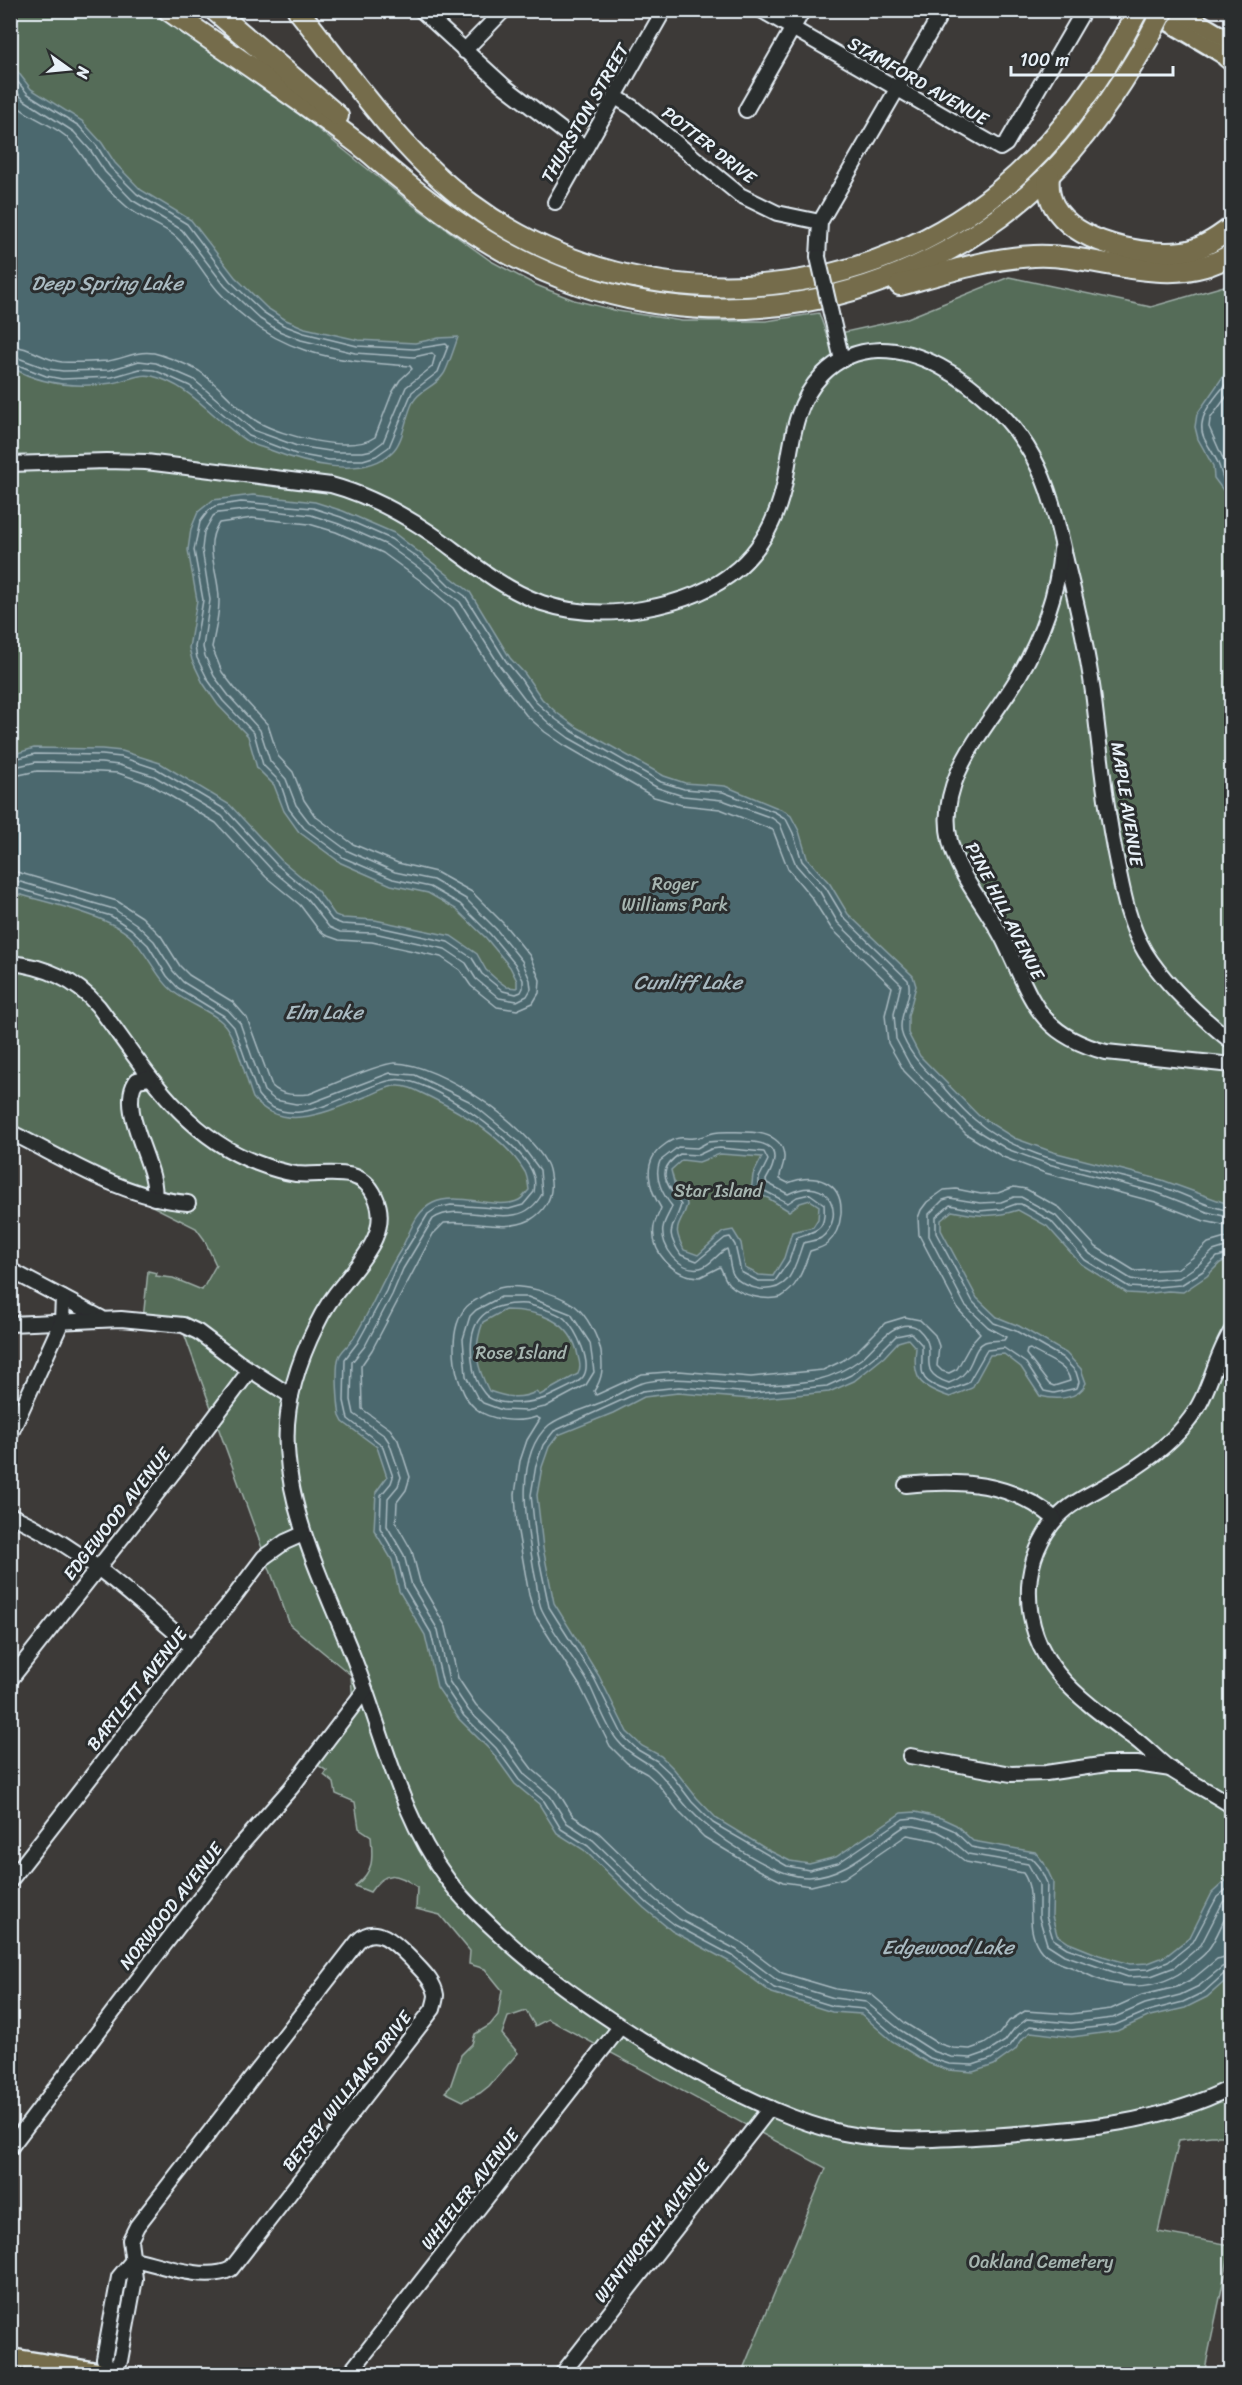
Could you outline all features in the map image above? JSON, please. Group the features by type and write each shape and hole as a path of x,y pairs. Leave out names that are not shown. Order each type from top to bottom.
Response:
{"highway":[{"path":"168,10 344,133 442,210 492,244 529,264 585,287 625,298 687,307 727,309 789,304 883,289 1022,257 1067,256 1149,271 1172,272 1205,267 1232,255"},
{"path":"214,10 306,88 442,210"},
{"path":"298,10 412,151 454,191 486,215 538,244 592,266 649,280 708,287 766,285 804,280 843,271 898,251 950,225 999,191 1042,149 1091,89 1138,10"},
{"path":"831,297 888,279 945,253 996,220 1049,175 1096,120 1148,39 1163,10"},
{"path":"1049,175 1051,198 1059,214 1073,227 1092,238 1116,245 1153,252 1184,252 1211,242 1232,227"}],"main road":[{"path":"1148,10 1231,54"},
{"path":"1178,10 1231,54"},
{"path":"10,2357 51,2369 115,2374"}],"street":[{"path":"421,10 464,51 542,117 584,147"},
{"path":"464,51 504,10"},
{"name":"THURSTON STREET","path":"555,202 584,147 664,10"},
{"name":"STAMFORD AVENUE","path":"761,10 994,147 1000,148 1006,144 1084,10"},
{"path":"746,110 803,10"},
{"path":"10,464 136,461 331,485 356,492 389,507 442,541 473,565 533,599 579,612 630,611 680,600 714,586 743,566 765,539 778,506 795,423 801,407 818,379 842,360 818,257 820,222 943,10"},
{"name":"POTTER DRIVE","path":"614,96 632,107 740,195 777,213 820,222"},
{"name":"MAPLE AVENUE","path":"842,360 865,352 898,351 932,362 969,386 1002,416 1028,447 1044,481 1060,536 1086,646 1114,850 1133,927 1145,952 1161,973 1214,1029 1232,1042"},
{"name":"PINE HILL AVENUE","path":"1060,536 1059,563 1051,600 1040,633 1021,673 966,757 954,781 949,802 948,821 953,850 970,885 1000,932 1032,1003 1042,1017 1056,1029 1086,1046 1106,1052 1232,1065"},
{"path":"10,963 54,973 88,995 108,1019 149,1078 188,1120 207,1136 235,1153 290,1173 354,1176 368,1184 375,1195 380,1216 374,1241 323,1312 304,1353 291,1396 286,1448 292,1491 303,1534 365,1690 409,1814 430,1854 448,1880 477,1912 524,1956 620,2027 701,2074 770,2108 811,2124 865,2137 951,2138 1064,2130 1125,2121 1182,2107 1232,2087"},
{"path":"149,1078 137,1080 131,1100 141,1145 155,1188 154,1198"},
{"path":"10,1132 121,1188 154,1198 188,1203"},
{"path":"10,1270 104,1319"},
{"path":"10,1435 62,1321 63,1298"},
{"path":"10,1324 131,1319 189,1327 291,1396"},
{"path":"1232,1330 1221,1350 1201,1403 1181,1430 1137,1467 1082,1498 1055,1520 1039,1546 1029,1582 1030,1609 1042,1650 1055,1672 1071,1690 1137,1740 1171,1770 1232,1806"},
{"name":"EDGEWOOD AVENUE","path":"10,1680 176,1469 250,1370"},
{"path":"906,1485 947,1482 984,1485 1025,1499 1055,1520"},
{"path":"10,1515 35,1526 98,1566 192,1647"},
{"name":"BARTLETT AVENUE","path":"10,1881 264,1557 285,1542 303,1534"},
{"name":"NORWOOD AVENUE","path":"10,2148 241,1845 291,1788 365,1690"},
{"path":"910,1756 1011,1774 1046,1773 1107,1764 1137,1764 1171,1770"},
{"name":"BETSEY WILLIAMS DRIVE","path":"368,1934 374,1934 393,1942 426,1976 436,1995 433,2009 231,2269 220,2274 200,2273 134,2259 130,2240 138,2226 358,1941 368,1934"},
{"name":"WHEELER AVENUE","path":"349,2374 620,2027"},
{"name":"WENTWORTH AVENUE","path":"562,2374 770,2108"},
{"path":"110,2374 104,2359 119,2277 134,2259"}],"green space":[{"name":"Roger Williams Park","path":"11,11 155,11 294,110 414,206 491,261 536,285 574,300 618,311 682,321 766,321 819,313 827,336 905,319 1009,277 1151,307 1231,284 1232,2136 1179,2140 1158,2232 1231,2245 1204,2374 741,2374 826,2168 548,2019 535,2026 526,2011 508,2017 502,2034 518,2053 489,2086 463,2101 445,2092 450,2087 461,2055 472,2044 475,2034 490,2025 498,2015 502,1990 485,1969 469,1964 470,1951 440,1915 416,1909 417,1887 397,1876 386,1877 370,1892 355,1886 366,1875 371,1864 371,1836 359,1828 355,1802 336,1794 334,1783 324,1775 327,1771 310,1760 353,1705 351,1675 290,1625 182,1328 143,1320 148,1271 157,1273 156,1276 173,1278 202,1290 216,1265 204,1239 196,1228 11,1135"}],"water":[{"name":"Deep Spring Lake","path":"11,63 31,89 82,121 102,143 115,163 141,190 191,220 235,277 267,308 286,320 305,328 358,340 415,343 458,337 443,375 413,402 402,435 392,452 380,460 365,465 349,467 315,464 248,442 190,395 166,380 142,376 99,384 60,384 35,378 11,367"},
{"path":"1231,365 1232,501 1214,478 1213,466 1198,439 1195,427 1197,414"},
{"path":"253,495 315,502 343,511 394,533 470,592 510,658 525,674 542,699 575,726 664,776 685,783 725,786 785,811 791,816 799,831 807,858 830,884 848,914 913,976 916,986 908,1016 908,1033 920,1056 979,1116 1014,1138 1053,1152 1162,1180 1231,1205 1231,1258 1220,1263 1207,1276 1183,1292 1127,1293 1081,1264 1047,1226 1018,1210 985,1215 952,1211 941,1220 941,1230 977,1298 997,1317 1019,1326 1066,1353 1081,1369 1086,1383 1083,1389 1073,1396 1053,1398 1040,1396 1021,1367 1004,1354 990,1355 972,1388 950,1397 931,1390 920,1381 915,1368 916,1348 908,1339 898,1342 884,1357 854,1381 829,1392 751,1399 678,1393 644,1397 613,1413 558,1435 549,1447 542,1467 537,1495 543,1548 554,1603 599,1676 627,1732 642,1746 661,1756 717,1819 790,1861 809,1864 836,1857 901,1813 916,1812 941,1818 956,1825 973,1841 1035,1852 1044,1863 1053,1882 1052,1916 1057,1935 1069,1943 1099,1955 1130,1964 1148,1963 1166,1956 1190,1937 1212,1893 1231,1876 1231,1976 1207,1997 1185,2008 1150,2016 1117,2031 1072,2037 1031,2032 1023,2038 1015,2050 994,2065 973,2072 948,2070 928,2063 892,2041 861,2014 832,2012 772,1993 730,1962 672,1931 644,1908 584,1850 557,1833 539,1804 515,1784 492,1752 459,1719 437,1687 425,1635 399,1591 392,1560 374,1530 376,1492 387,1477 377,1447 343,1422 340,1416 337,1386 338,1362 340,1355 353,1339 421,1212 433,1203 443,1200 510,1203 519,1200 529,1190 525,1172 507,1148 483,1128 443,1104 405,1087 390,1087 340,1107 309,1116 279,1116 265,1109 253,1098 232,1037 222,1022 168,987 130,936 106,921 90,915 11,892 11,755 34,748 122,751 160,763 230,805 281,860 317,890 335,915 343,918 375,920 451,936 477,954 486,970 496,979 507,987 517,988 517,981 510,967 486,938 456,909 428,893 391,885 341,863 299,832 284,811 274,785 257,768 248,736 218,705 203,683 189,648 197,600 188,550 191,529 198,512 213,500","holes":["720,1154 762,1157 753,1175 751,1192 768,1198 789,1211 800,1203 810,1200 819,1206 818,1219 813,1227 792,1232 784,1258 773,1276 759,1275 745,1268 741,1243 733,1230 723,1232 698,1255 684,1250 680,1242 677,1231 687,1205 686,1199 676,1190 671,1170 682,1160 699,1162","505,1310 541,1315 561,1326 569,1334 574,1344 580,1363 578,1374 540,1395 536,1392 512,1397 489,1391 477,1357 478,1341 483,1322"]}],"water label":[{"name":"Cunliff Lake","path":"688,982"},
{"name":"Elm Lake","path":"324,1012"},
{"name":"Edgewood Lake","path":"948,1947"}],"park label":[{"name":"Star Island","path":"718,1191"},
{"name":"Rose Island","path":"521,1353"},
{"name":"Oakland Cemetery","path":"1041,2262"}]}
